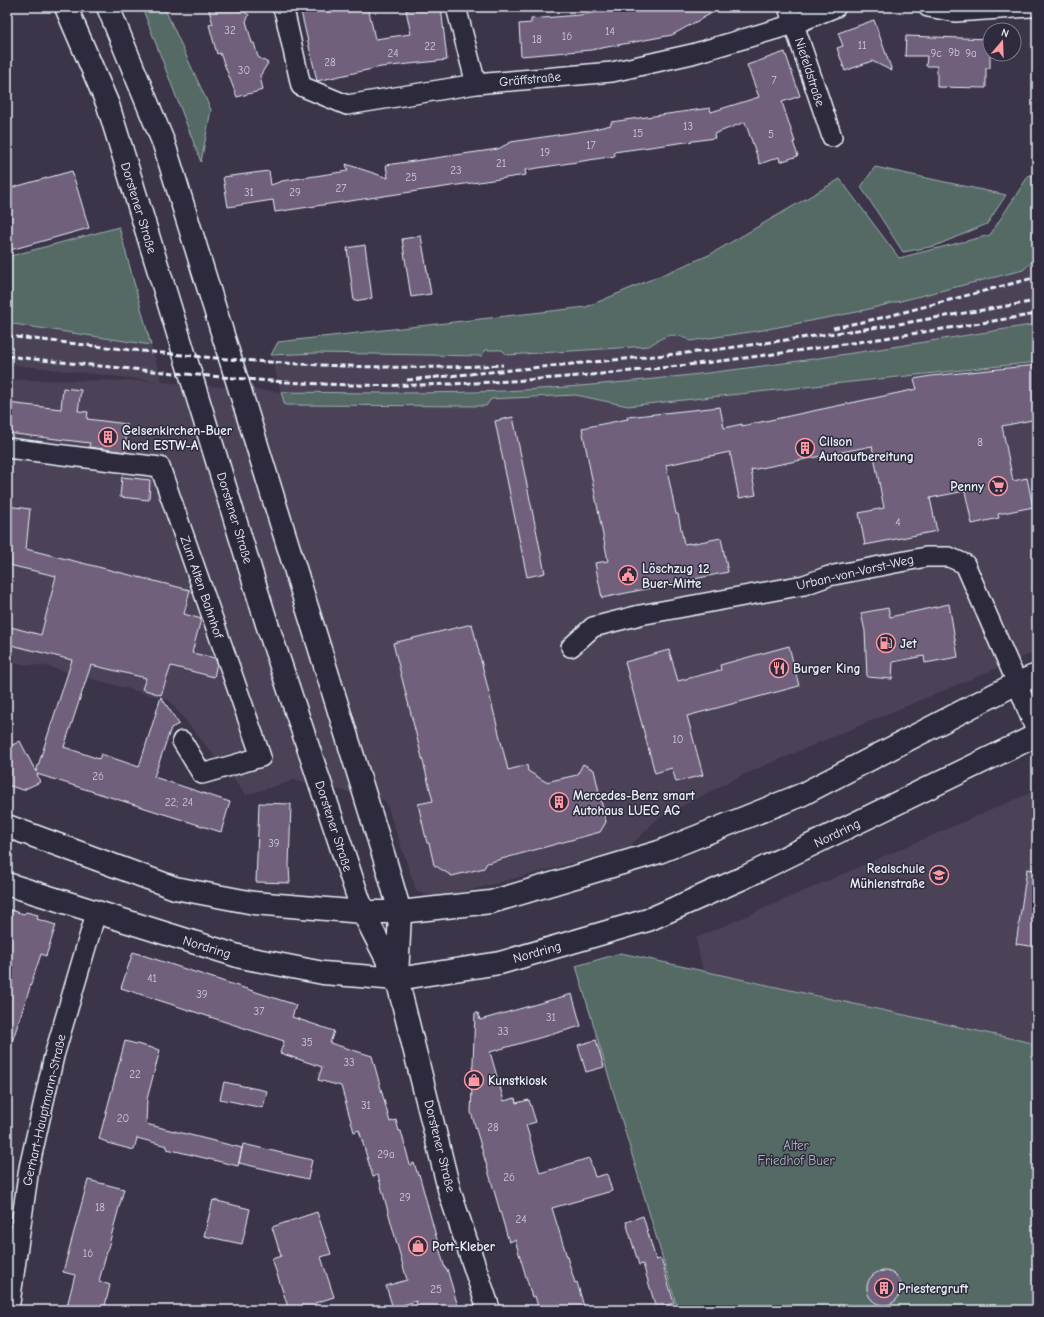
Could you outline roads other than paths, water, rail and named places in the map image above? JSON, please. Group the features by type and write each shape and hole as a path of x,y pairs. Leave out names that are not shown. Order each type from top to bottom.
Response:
{"main road":[{"name":"Dorstener Straße","path":"66,7 108,105 267,624 363,912 397,979 450,1193 489,1310"},
{"name":"Dorstener Straße","path":"108,7 164,144 400,912 397,979"},
{"path":"7,826 175,888 254,903 363,912 400,912 491,902 659,852 801,795 1027,679"},
{"name":"Nordring","path":"7,884 241,957 324,973 397,979 500,963 648,920 743,878 1037,735"}],"street":[{"name":"Gräffstraße","path":"282,7 286,14 301,86 347,104 476,84 612,72 692,54 791,15 836,7"},
{"path":"456,7 476,84"},
{"path":"928,7 955,12 1022,9 1031,7"},
{"name":"Niefeldstraße","path":"791,15 832,137"},
{"name":"Zum Alten Bahnhof","path":"7,448 160,467 262,757 202,774 182,741"},
{"name":"Urban-von-Vorst-Weg","path":"571,647 593,627 640,615 804,585 829,576 926,557 949,557 965,564 1027,679 1037,735"},
{"name":"Gerhart-Hauptmann-Straße","path":"9,1310 29,1168 54,1056 96,913"}],"railway":[{"path":"833,328 885,317 1037,277"},
{"path":"407,380 707,351 886,326 1037,301"},
{"path":"7,356 184,374 313,384 417,385 495,382 651,369 728,360 805,350 1037,314"},
{"path":"7,336 193,356 317,365 379,367 503,365"}],"place":[{"name":"Gelsenkirchen-Buer Nord ESTW-A","path":"108,437"},
{"name":"Cilson Autoaufbereitung","path":"805,448"},
{"name":"Penny","path":"998,486"},
{"name":"Löschzug 12 Buer-Mitte","path":"628,575"},
{"name":"Jet","path":"886,643"},
{"name":"Burger King","path":"779,668"},
{"name":"Mercedes-Benz smart Autohaus LUEG AG","path":"559,802"},
{"name":"Realschule Mühlenstraße","path":"939,875"},
{"name":"Kunstkiosk","path":"474,1080"},
{"name":"Pott-Kleber","path":"418,1246"},
{"name":"Priestergruft","path":"884,1288"}],"park label":[{"name":"Alter Friedhof Buer","path":"796,1152"}]}
